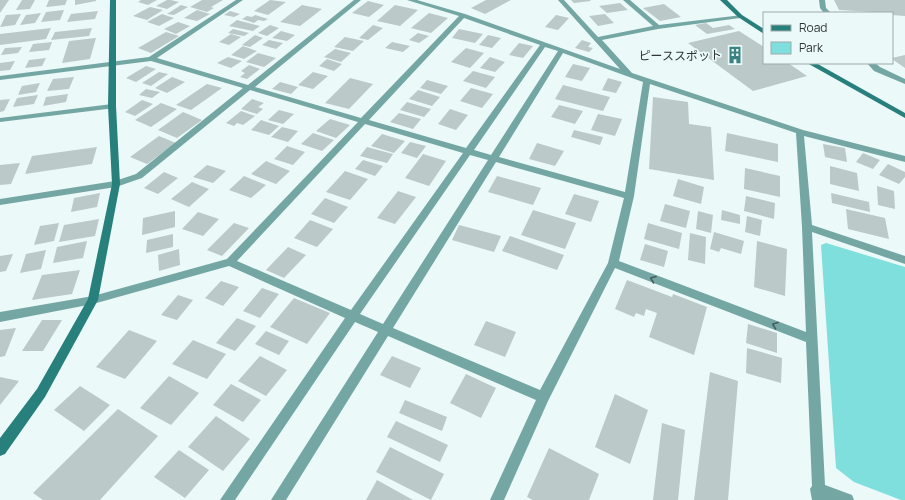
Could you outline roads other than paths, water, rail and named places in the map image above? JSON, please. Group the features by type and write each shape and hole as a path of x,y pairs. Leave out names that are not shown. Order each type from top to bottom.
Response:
{"street":[{"path":"0,449 41,393 93,300 116,184 112,106 114,0"},
{"path":"151,59 240,0"},
{"path":"0,202 116,184 139,176 358,0"},
{"path":"410,0 463,15 648,81 800,132 905,158"},
{"path":"561,0 629,74"},
{"path":"626,0 658,27"},
{"path":"723,0 740,16 763,31"},
{"path":"822,0 823,8 827,12"},
{"path":"0,317 93,300 230,262 463,15"},
{"path":"597,39 658,27 740,16"},
{"path":"227,500 352,317 544,44"},
{"path":"278,500 562,50"},
{"path":"0,78 151,59 467,152 629,196"},
{"path":"812,64 905,116"},
{"path":"872,64 877,69 905,82"},
{"path":"497,500 543,397 613,263 629,196 648,81"},
{"path":"0,120 112,106"},
{"path":"800,132 807,227 818,495 848,500"},
{"path":"807,227 905,260"},
{"path":"230,262 352,317 386,329 543,397"},
{"path":"613,263 812,339"}],"place":[{"name":"ピーススポット","path":"735,55"}]}
